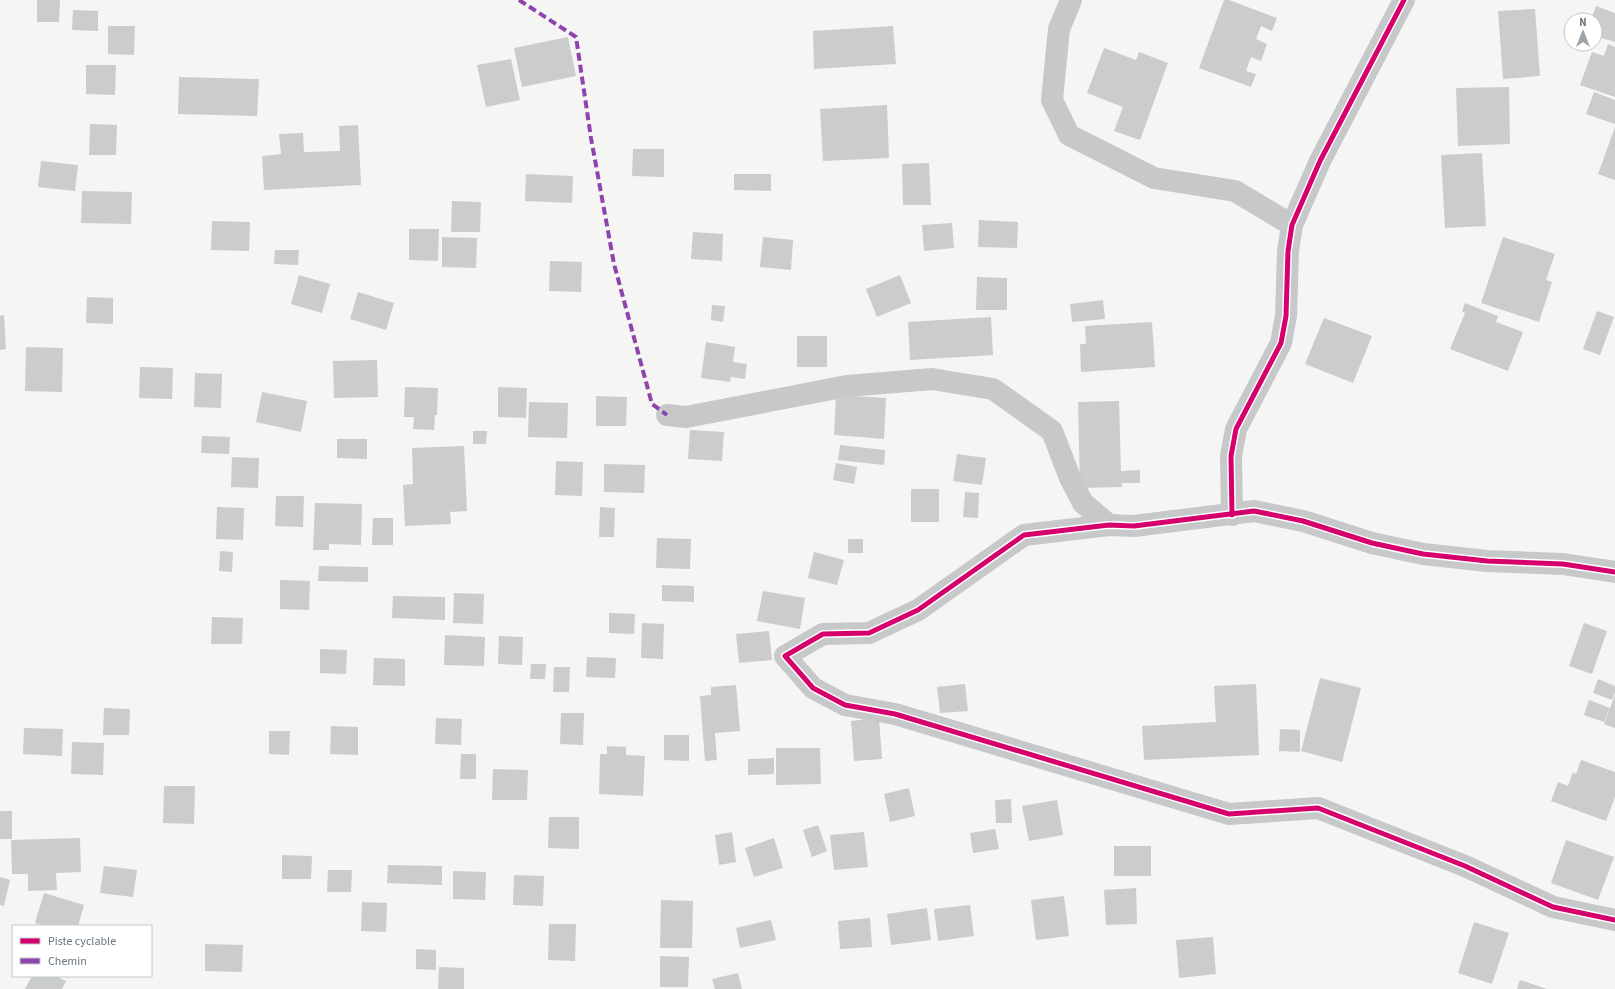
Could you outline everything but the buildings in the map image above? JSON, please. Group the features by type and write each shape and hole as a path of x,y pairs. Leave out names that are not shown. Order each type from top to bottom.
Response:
{"street":[{"path":"1071,0 1059,29 1052,100 1069,135 1154,178 1235,191 1292,225"},
{"path":"1232,515 1231,456 1236,429 1281,343 1286,316 1288,251 1292,225 1320,161 1404,0"},
{"path":"667,415 686,417 847,386 932,379 993,389 1052,431 1070,478 1083,503 1109,525"},
{"path":"1615,572 1563,564 1487,562 1423,554 1372,543 1303,521 1254,511 1232,515 1134,526 1109,525 1024,536 918,610 869,633 823,634 785,656 812,688 845,704 895,714 1229,814 1318,808 1465,866 1553,907 1615,920"}],"marked path":[{"path":"519,0 576,37 591,138 614,264 652,404 667,415"}],"cycle path":[{"path":"1232,515 1231,456 1236,429 1281,343 1286,316 1288,251 1292,225 1320,161 1404,0"},
{"path":"1615,572 1563,564 1487,561 1423,554 1372,543 1303,521 1254,511 1134,526 1109,525 1024,535 918,610 869,633 823,634 785,656 813,688 845,705 895,714 1229,814 1318,808 1465,866 1553,907 1615,920"}]}
